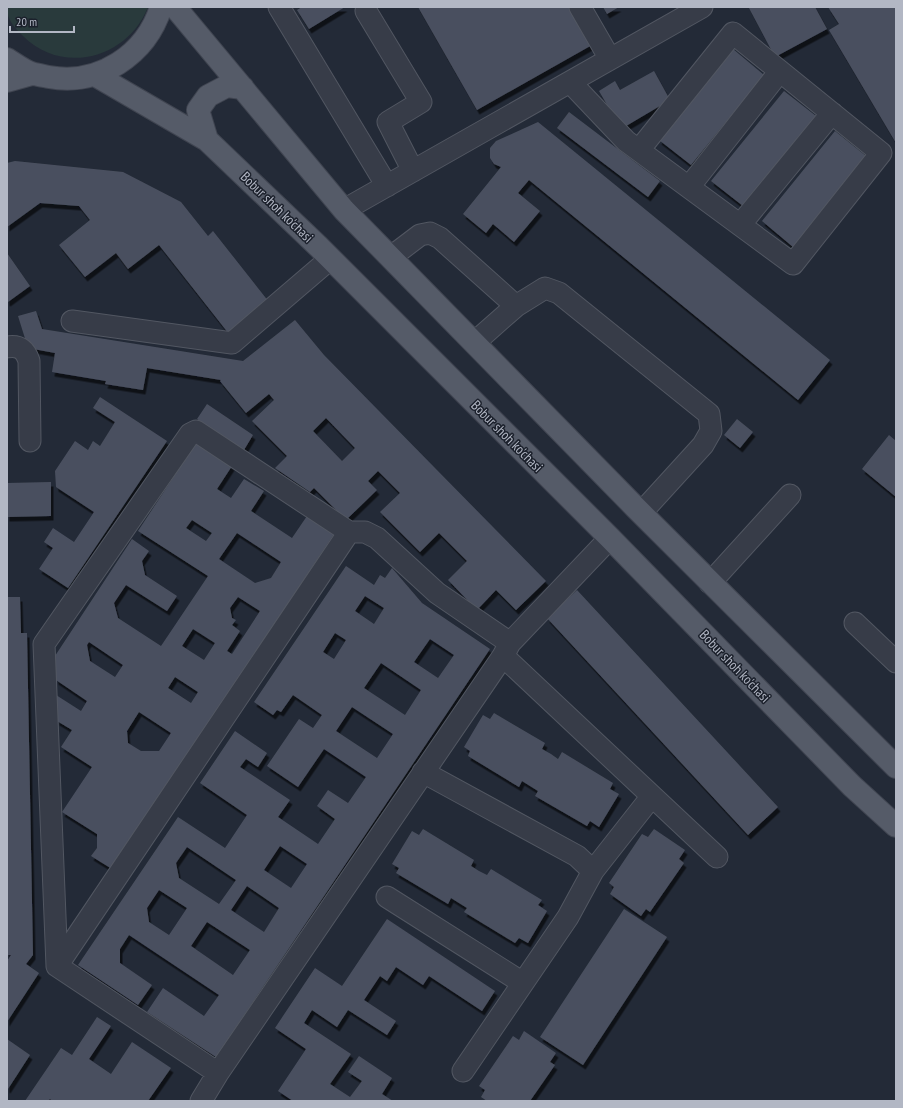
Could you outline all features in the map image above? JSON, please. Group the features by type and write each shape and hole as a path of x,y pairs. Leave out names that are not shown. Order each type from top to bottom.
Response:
{"main road":[{"path":"7,59 32,74 63,79 95,75 120,63 141,45 157,22 161,7"},
{"path":"175,7 344,210 710,583 896,767"},
{"path":"7,82 32,74"},
{"name":"Bobur shoh ko'chasi","path":"95,75 207,140 330,259 610,538 852,786 896,826"},
{"path":"207,140 198,110 208,96 226,86 243,88"}],"street":[{"path":"279,7 387,186"},
{"path":"580,7 610,59"},
{"path":"344,210 702,7"},
{"path":"366,11 421,102 388,122 413,171"},
{"path":"570,82 626,141 793,264 881,153 733,33 639,150"},
{"path":"689,187 780,71"},
{"path":"740,225 832,113"},
{"path":"391,258 420,235 430,233 440,238 516,306"},
{"path":"72,321 232,343 330,259"},
{"path":"474,343 516,306 545,288 559,293 709,414 711,431 703,445 641,513"},
{"path":"7,347 17,346 26,352 29,360 30,441"},
{"path":"57,966 44,644 190,434 196,432 202,433 349,532 365,532 378,538 437,593 506,650 652,796 717,857"},
{"path":"710,583 790,495"},
{"path":"57,966 349,532"},
{"path":"201,1101 218,1073 506,650 610,538"},
{"path":"855,623 896,662"},
{"path":"424,772 577,856 593,871"},
{"path":"463,1071 568,917 593,871 652,796"},
{"path":"387,897 523,983"},
{"path":"57,966 218,1073"}],"shaded area":[{"path":"7,7 148,7 139,25 126,39 110,49 93,56 75,58 57,56 39,48 23,36 10,20"}],"building":[{"path":"302,7 345,7 309,29 297,10"},
{"path":"418,7 570,7 592,45 477,110"},
{"path":"603,7 619,7 607,14"},
{"path":"815,7 827,29 775,57 749,8"},
{"path":"828,7 896,7 896,143 829,30 839,24"},
{"path":"733,49 764,75 691,165 659,140"},
{"path":"654,71 670,100 621,129 599,91 615,81 620,90"},
{"path":"784,91 816,116 743,206 711,181"},
{"path":"569,112 660,181 648,197 557,128"},
{"path":"538,122 830,360 798,400 529,180 518,193 540,211 514,242 493,224 486,233 463,214 501,167 494,164 490,158 490,148 496,141"},
{"path":"835,131 866,156 793,247 762,221"},
{"path":"15,161 123,172 181,202 208,236 213,231 269,302 229,334 159,245 128,269 116,253 85,277 59,245 90,220 79,206 40,203 7,227 7,163"},
{"path":"7,253 30,286 8,302 7,301"},
{"path":"36,311 42,329 243,361 295,320 324,355 546,581 516,610 496,590 477,610 448,580 467,561 439,533 420,552 380,512 400,493 378,471 368,481 377,490 346,520 314,488 310,492 275,468 287,456 252,421 274,400 269,394 246,413 220,381 221,380 147,368 143,390 105,384 106,381 52,372 55,353 28,348 18,316","holes":["326,418 355,448 342,461 313,431"]},
{"path":"100,397 167,441 68,588 39,569 53,548 44,542 53,528 74,542 94,512 56,487 55,471 75,441 88,450 93,441 100,446 115,422 93,408"},
{"path":"207,404 253,435 244,450 197,419"},
{"path":"737,419 753,432 740,448 724,435"},
{"path":"889,435 896,441 896,497 862,469"},
{"path":"196,443 232,466 217,489 231,498 244,479 264,491 251,511 292,538 307,516 334,534 112,869 91,856 97,848 97,834 62,812 92,767 61,747 72,730 57,721 56,695 81,711 87,701 56,680 55,656 132,539 149,551 142,561 145,575 177,596 167,611 126,585 114,603 118,618 161,646 208,576 138,531","holes":["192,520 212,533 206,541 186,528","237,533 281,562 271,578 255,583 219,559","238,597 260,611 232,654 227,651 240,631 232,625 236,620 232,618 230,608","193,629 215,643 204,660 182,646","89,642 123,665 115,677 90,661 87,645","175,677 198,692 191,703 168,688","139,712 171,733 159,751 141,751 128,743 127,731"]},
{"path":"51,482 51,516 7,517 7,483"},
{"path":"346,566 374,585 380,575 385,578 392,568 422,603 490,649 216,1057 147,1012 163,988 204,1016 219,995 129,935 120,949 120,963 152,985 138,1005 78,965 178,817 225,848 247,815 200,783 235,731 267,753 258,767 246,759 240,767 290,800 278,817 318,844 335,819 317,806 328,790 348,803 366,777 324,749 298,787 267,766 299,719 313,728 322,715 293,695 281,712 277,710 273,715 254,702","holes":["365,596 384,608 374,624 355,611","335,633 346,640 334,659 323,652","430,639 454,655 438,678 414,662","381,663 421,690 405,715 364,688","352,707 393,734 377,758 336,731","280,846 307,864 291,888 264,870","187,847 236,880 219,904 179,878 176,863","247,886 279,908 264,932 231,910","159,890 187,908 169,935 149,922 147,908","207,922 250,950 233,975 191,946"]},
{"path":"577,590 778,807 748,835 547,618"},
{"path":"7,597 20,597 21,633 27,633 33,955 26,964 39,973 7,1022 7,961 11,955 7,955"},
{"path":"494,713 545,743 542,749 558,759 562,752 613,783 610,789 619,794 599,827 590,821 587,826 535,796 538,791 522,781 519,787 468,756 470,751 464,747 483,715 490,719"},
{"path":"423,829 474,860 471,866 479,871 487,875 491,869 542,900 538,905 547,911 528,943 519,938 515,943 464,912 467,908 451,898 448,904 396,873 399,868 392,864 412,831 419,835"},
{"path":"654,829 685,850 679,859 684,863 650,912 646,909 641,916 610,894 614,887 609,883 642,834 648,837"},
{"path":"624,909 667,937 583,1065 540,1037"},
{"path":"387,919 495,991 482,1011 429,976 423,985 396,967 387,981 380,976 364,1000 396,1021 387,1035 348,1010 337,1027 312,1010 304,1023 351,1054 330,1084 350,1097 362,1081 348,1072 359,1056 392,1078 382,1094 393,1101 293,1101 278,1091 306,1049 275,1028 315,968 342,986"},
{"path":"97,1017 111,1026 89,1059 111,1074 132,1042 171,1068 148,1101 52,1101 50,1099 48,1101 25,1101 61,1048 72,1055"},
{"path":"524,1031 556,1053 550,1062 555,1065 530,1101 487,1101 481,1097 485,1090 479,1086 513,1036 519,1040"},
{"path":"7,1039 30,1055 8,1089 7,1088"}]}
